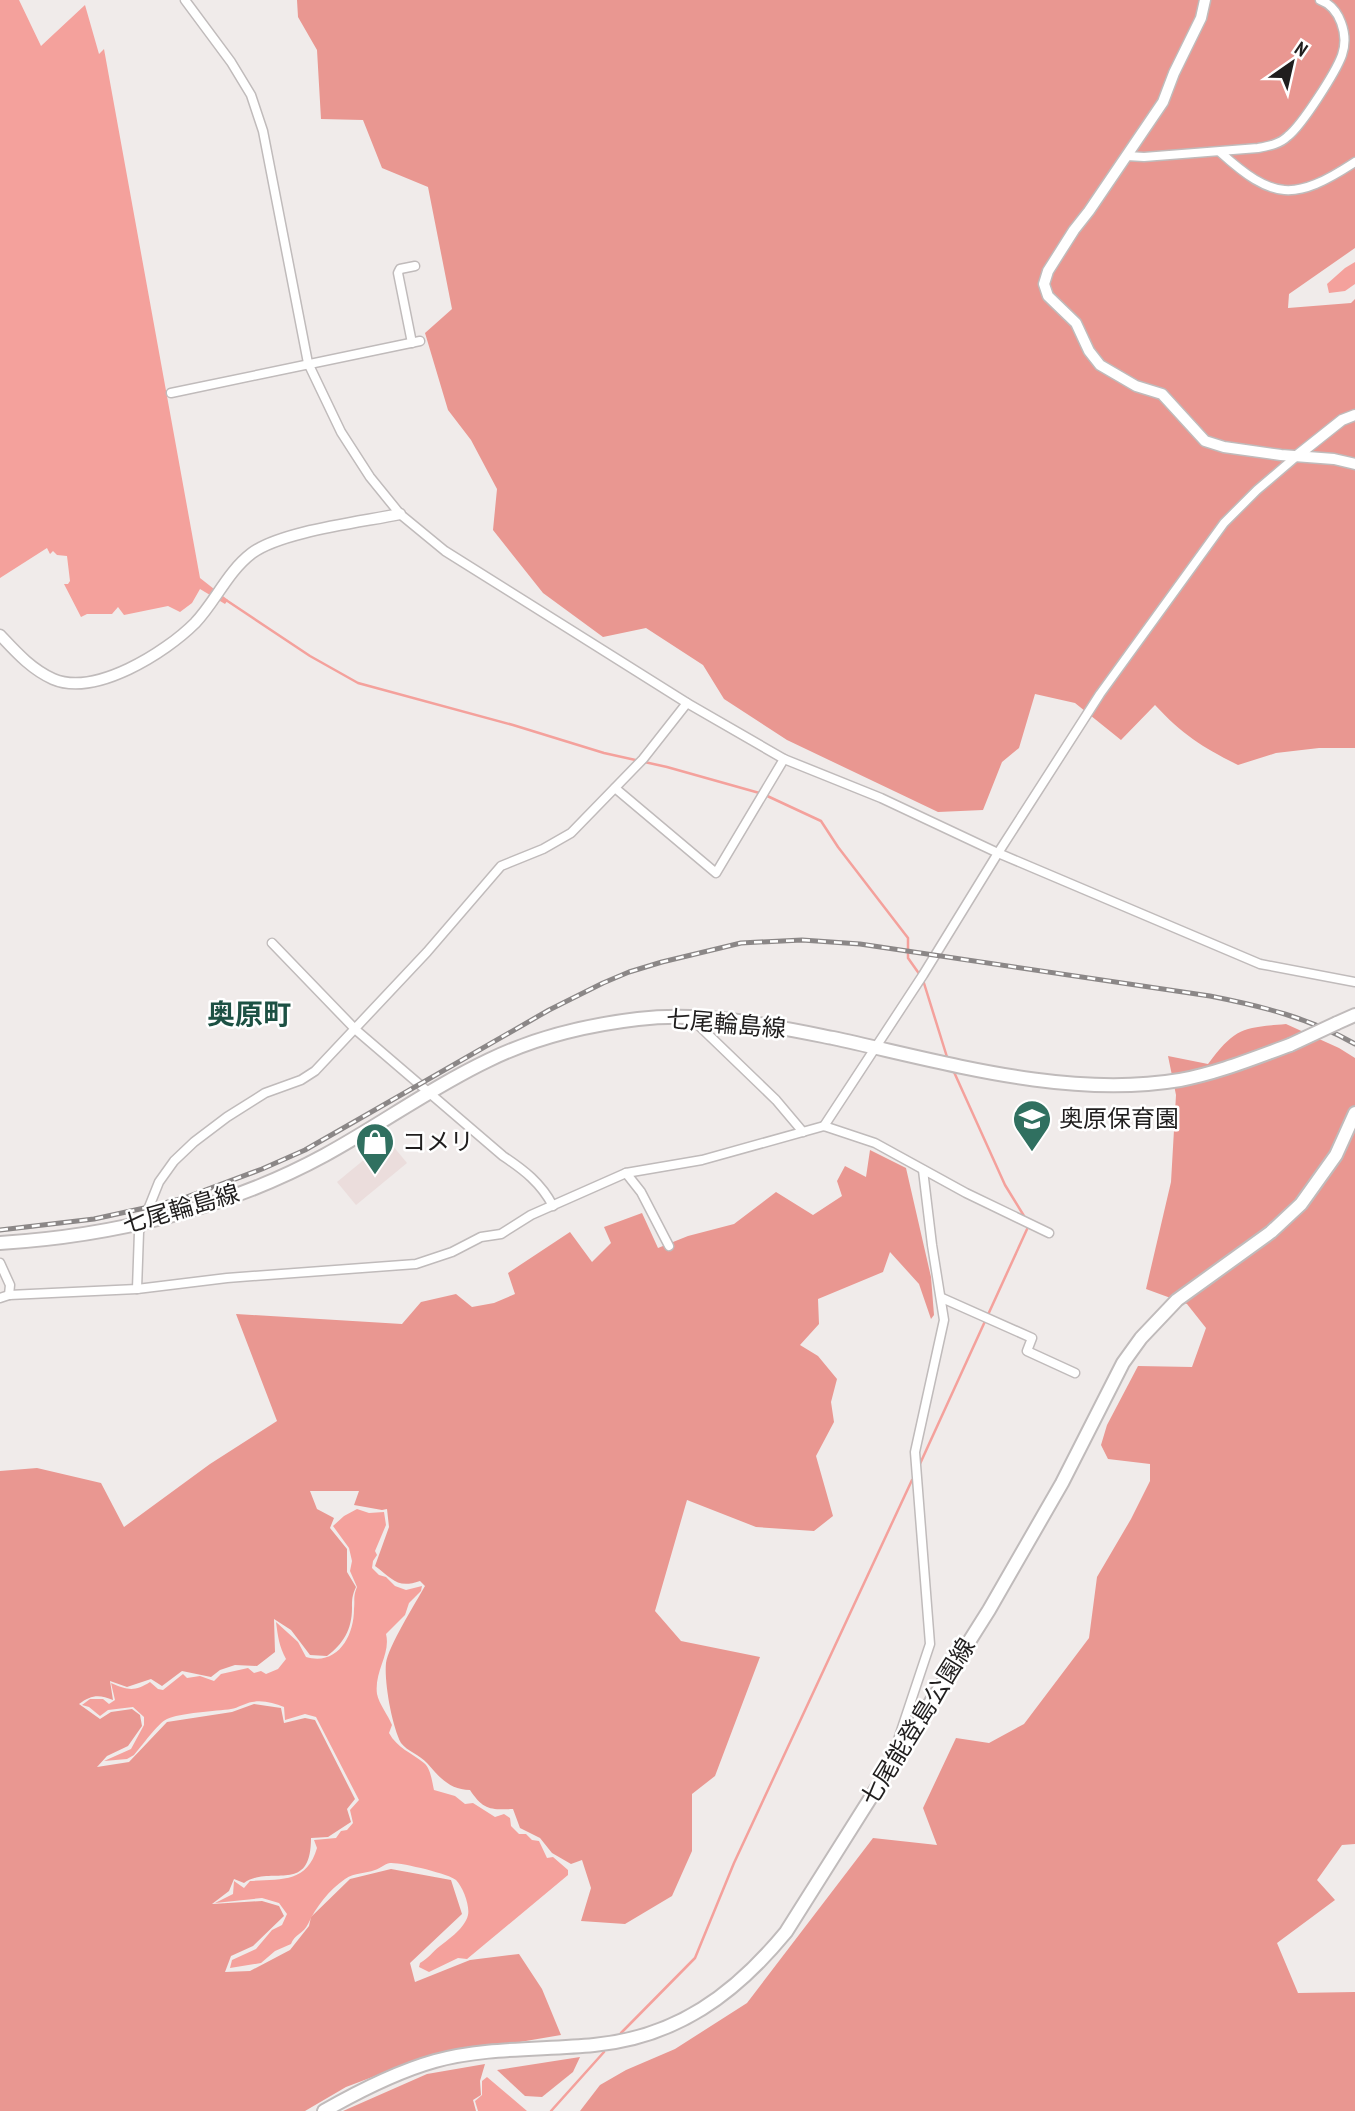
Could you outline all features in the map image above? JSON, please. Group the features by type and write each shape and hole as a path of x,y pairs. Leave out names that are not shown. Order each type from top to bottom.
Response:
{"main road":[{"name":"七尾輪島線","path":"0,1243 84,1235 145,1222 218,1201 302,1166 488,1060 572,1030 640,1018 690,1017 765,1024 1039,1081 1100,1085 1180,1080 1216,1072 1290,1045 1355,1016"},
{"name":"七尾能登島公園線","path":"324,2111 374,2084 436,2060 597,2045 645,2035 688,2017 730,1991 761,1962 786,1932 989,1610 1062,1483 1123,1363 1141,1338 1177,1300 1271,1232 1301,1205 1336,1155 1355,1113"}],"street":[{"path":"185,0 231,62 251,95 263,131 308,363 341,432 370,477 400,514 445,551 687,703 784,759 881,798 998,853 1260,964 1355,982"},
{"path":"1205,0 1201,18 1174,72 1163,102 1058,253 1044,284 1048,296 1076,323 1088,351 1100,365 1136,386 1162,394 1205,440 1224,447 1355,464"},
{"path":"1127,156 1258,148 1287,138 1323,89 1342,56 1344,47 1339,16 1326,2 1320,0"},
{"path":"1220,152 1244,174 1265,187 1278,190 1311,187 1355,162"},
{"path":"171,393 416,342 398,273 400,269 415,266"},
{"path":"824,1126 1100,694 1224,523 1256,490 1298,455 1342,420 1355,415"},
{"path":"0,635 31,667 55,680 79,684 101,680 144,660 172,643 196,622 233,570 254,552 285,538 400,514"},
{"path":"137,1289 139,1232 159,1182 174,1161 227,1117 265,1093 301,1080 315,1071 356,1030 501,866 543,849 571,833 636,766 687,703"},
{"path":"615,788 716,873 784,759"},
{"path":"272,943 356,1030 503,1156 528,1172 547,1194 553,1206"},
{"path":"690,1017 776,1100 803,1132"},
{"path":"4,1296 137,1289 227,1278 416,1264 452,1252 481,1237 501,1234 531,1215 626,1173 702,1160 824,1126 875,1143 1049,1233"},
{"path":"887,1771 930,1644 915,1452 944,1320 923,1170"},
{"path":"626,1173 641,1192 669,1246"},
{"path":"0,1263 10,1285 4,1296"},
{"path":"942,1298 1032,1338 1027,1351 1075,1373"}],"shaded area":[{"path":"0,0 19,0 41,46 85,5 99,54 104,49 200,578 228,600 225,604 200,589 192,603 180,612 168,606 124,615 118,607 112,614 87,614 81,617 64,584 70,581 67,556 57,555 53,551 50,554 47,548 0,578"},
{"path":"297,0 1355,0 1355,248 1289,294 1288,308 1351,303 1355,299 1355,748 1319,748 1276,753 1238,765 1194,739 1155,705 1121,740 1075,703 1035,694 1019,748 1002,762 983,810 938,812 787,740 724,699 703,665 646,628 603,637 543,593 493,530 497,489 471,440 448,410 425,333 452,309 428,187 382,168 363,120 321,119 317,50 298,17"},
{"path":"1355,262 1355,284 1345,291 1329,293 1327,284"},
{"path":"1286,1024 1355,1058 1355,1844 1342,1845 1317,1880 1335,1900 1277,1943 1298,1993 1355,1992 1355,2111 580,2111 600,2085 626,2070 675,2049 747,2003 873,1838 937,1845 923,1808 956,1738 989,1743 1024,1724 1089,1638 1097,1577 1150,1481 1150,1464 1108,1459 1101,1445 1107,1425 1138,1366 1192,1367 1206,1328 1187,1304 1146,1289 1171,1182 1176,1095 1168,1056 1208,1064 1233,1036 1249,1029"},
{"path":"388,1140 407,1163 356,1205 337,1182"},
{"path":"870,1150 906,1168 931,1277 934,1315 931,1319 919,1284 890,1252 883,1272 818,1299 819,1324 800,1345 818,1356 837,1379 831,1402 834,1422 816,1456 833,1516 814,1531 756,1527 687,1500 655,1611 681,1641 760,1657 715,1776 692,1794 692,1851 672,1896 625,1924 581,1921 591,1888 582,1860 571,1864 552,1853 540,1838 520,1828 513,1809 493,1809 484,1805 470,1790 457,1788 446,1782 424,1760 401,1743 389,1704 386,1663 397,1636 425,1586 420,1581 400,1583 375,1566 389,1527 387,1509 354,1505 359,1491 310,1491 317,1509 334,1518 330,1528 347,1549 347,1572 356,1587 348,1630 338,1647 327,1656 310,1655 291,1630 274,1619 275,1652 257,1666 235,1665 220,1670 211,1677 182,1671 162,1686 151,1679 127,1687 110,1681 113,1700 95,1696 79,1704 100,1719 111,1712 132,1709 140,1715 142,1726 128,1746 107,1756 97,1767 129,1762 167,1722 232,1712 254,1704 281,1708 284,1723 305,1718 315,1720 355,1799 347,1809 351,1822 328,1837 311,1838 309,1856 304,1867 297,1873 255,1878 244,1883 234,1879 229,1891 212,1904 262,1901 279,1906 284,1916 253,1946 231,1956 225,1972 250,1971 290,1950 309,1926 311,1917 350,1879 391,1869 451,1880 462,1914 410,1963 415,1982 470,1960 519,1954 542,1989 561,2035 420,2059 346,2087 305,2111 0,2111 0,1471 37,1468 101,1483 124,1527 210,1464 277,1421 236,1314 402,1324 421,1302 456,1294 472,1307 494,1303 515,1294 508,1273 570,1232 592,1262 611,1243 604,1227 642,1213 658,1248 688,1236 734,1224 776,1192 813,1215 842,1196 837,1181 845,1166 866,1177"},
{"path":"357,1509 369,1513 384,1512 386,1525 375,1551 377,1555 372,1568 395,1586 406,1590 422,1586 421,1591 409,1603 405,1615 386,1634 386,1649 378,1678 377,1694 392,1725 389,1733 400,1746 426,1766 434,1790 455,1796 465,1804 473,1803 495,1817 504,1814 510,1818 511,1826 519,1834 526,1834 532,1840 539,1841 547,1858 553,1857 568,1870 568,1875 467,1959 458,1958 429,1972 419,1967 420,1963 464,1924 468,1915 465,1897 459,1883 452,1878 414,1866 388,1864 352,1875 339,1883 291,1944 275,1951 261,1963 230,1968 232,1960 256,1949 272,1930 282,1925 287,1914 279,1903 262,1898 215,1903 233,1894 234,1881 244,1888 250,1881 282,1879 300,1873 313,1859 317,1848 314,1840 336,1838 353,1823 350,1810 359,1800 316,1717 305,1714 285,1720 284,1707 260,1701 231,1709 180,1715 163,1721 134,1755 127,1759 104,1761 131,1749 144,1725 144,1717 133,1707 108,1710 100,1716 82,1705 90,1699 103,1699 109,1704 115,1700 111,1683 131,1689 150,1682 163,1690 183,1674 187,1678 200,1676 214,1681 221,1674 248,1668 254,1673 261,1671 266,1674 278,1669 286,1659 276,1622 298,1642 306,1657 317,1659 335,1653 342,1647 351,1630 357,1587 350,1571 352,1561 349,1548 333,1526"},
{"path":"580,2057 573,2072 542,2097 525,2096 497,2070"},
{"path":"485,2064 480,2081 481,2095 473,2100 476,2111 343,2111 427,2074"},
{"path":"487,2077 527,2111 478,2111 475,2101 482,2095 482,2081"}],"waterway":[{"path":"226,600 310,656 358,683 604,753 667,767 763,794 821,821 908,938 908,958 920,975"},
{"path":"923,980 947,1057"},
{"path":"954,1072 1005,1185 1024,1216"},
{"path":"919,1466 1028,1227"},
{"path":"621,2033 695,1958 734,1863 912,1480"},
{"path":"551,2111 604,2052"}],"railway":[{"path":"0,1230 94,1219 149,1207 184,1198 262,1169 305,1150 549,1010 603,983 662,962 741,943 802,940 860,944 1210,996 1285,1014 1321,1027 1355,1044"}],"place":[{"name":"奥原保育園","path":"1032,1153"},
{"name":"コメリ","path":"375,1176"}],"district":[{"name":"奥原町","path":"249,1014"}]}
